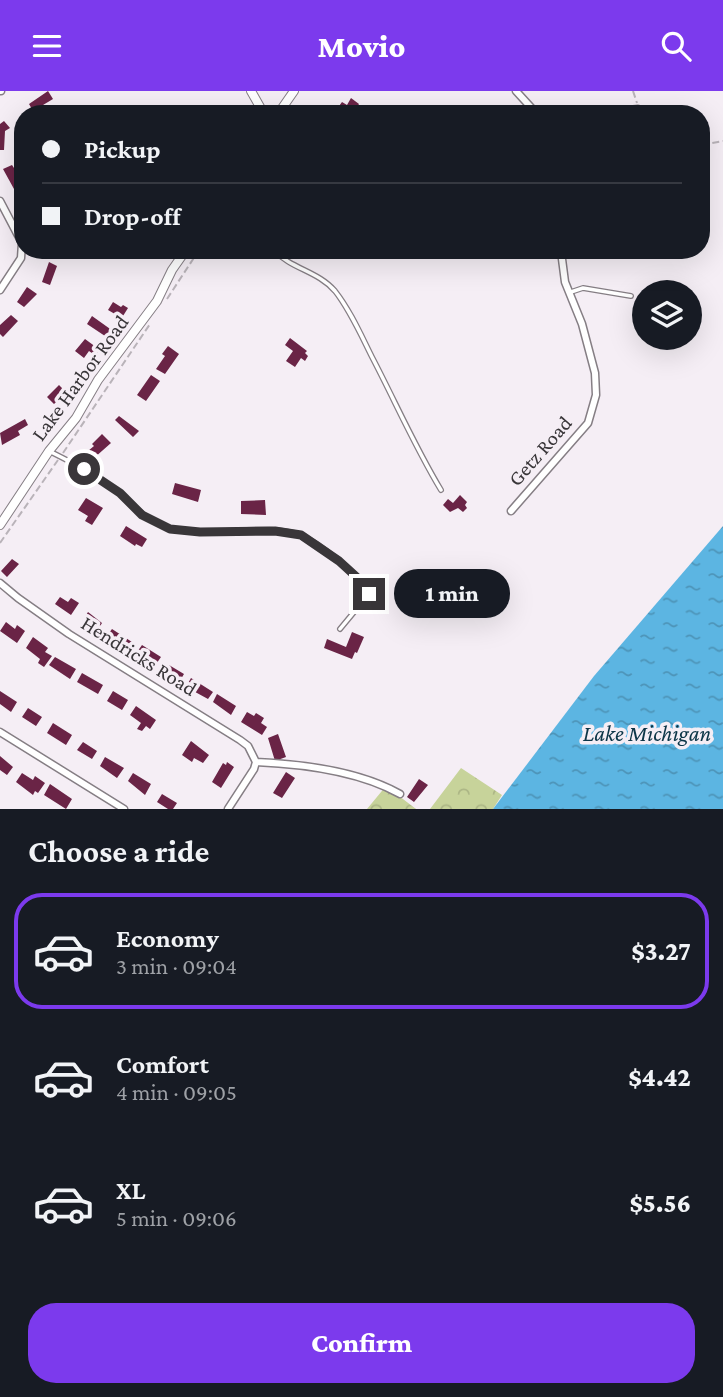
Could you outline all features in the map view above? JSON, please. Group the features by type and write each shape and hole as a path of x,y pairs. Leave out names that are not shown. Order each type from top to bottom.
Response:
{"street":[{"path":"516,91 529,105"},
{"path":"0,201 14,228"},
{"path":"0,290 20,259"},
{"name":"Lake Harbor Road","path":"0,526 2,512 76,418 97,380 158,301 180,259"},
{"name":"Getz Road","path":"511,511 588,423 596,395 595,373 582,324 565,282 564,259"},
{"name":"Hendricks Road","path":"0,583 69,634 240,740 248,746 256,762"},
{"path":"0,732 124,809"},
{"path":"228,809 256,762 302,764 386,786 400,794"}],"lane":[{"path":"283,259 320,277 335,292 441,490"},
{"path":"569,292 583,288 631,296"},
{"path":"49,451 84,469 120,493 142,515 170,529 200,532 275,531 301,535 339,561 362,582 369,594 340,629"}],"path":[{"path":"161,308 193,259"},
{"path":"0,543 153,319"}],"green space":[{"path":"461,768 502,795 493,809 430,809"},
{"path":"386,786 416,809 367,809"}],"water":[{"name":"Lake Michigan","path":"723,526 723,809 493,809 594,676"}],"building":[{"path":"48,91 53,99 43,105 29,104"},
{"path":"351,98 359,104 358,105 347,105"},
{"path":"4,121 10,128 5,131 4,150 0,150 0,124"},
{"path":"12,165 14,168 14,189 3,169"},
{"path":"49,262 57,266 50,285 42,282"},
{"path":"27,287 37,294 24,307 17,302"},
{"path":"113,302 128,308 123,316 108,310"},
{"path":"11,315 18,321 3,337 0,334 0,325"},
{"path":"92,316 113,331 108,338 87,324"},
{"path":"290,338 307,351 305,353 308,356 305,361 301,358 295,367 286,361 293,351 285,345"},
{"path":"85,339 100,350 96,356 89,351 84,358 75,351"},
{"path":"168,346 179,354 165,374 156,369"},
{"path":"151,375 160,381 146,401 137,395"},
{"path":"59,385 66,392 54,404 47,397"},
{"path":"119,416 139,431 133,437 115,420"},
{"path":"25,419 28,425 18,431 20,435 2,445 0,433"},
{"path":"102,434 111,443 94,458 88,451"},
{"path":"175,483 201,490 198,502 172,494"},
{"path":"460,495 467,502 467,508 463,512 458,508 450,512 443,505 448,499 453,503"},
{"path":"86,498 103,508 92,525 85,521 88,516 78,510"},
{"path":"265,500 266,515 241,514 241,501"},
{"path":"126,526 147,539 142,547 136,544 135,546 120,536"},
{"path":"12,559 19,564 7,577 1,571"},
{"path":"60,597 68,602 71,598 79,603 71,615 55,604"},
{"path":"88,612 102,623 97,631 82,622"},
{"path":"6,622 15,629 17,625 25,631 17,643 0,631"},
{"path":"112,629 132,642 126,651 106,637"},
{"path":"352,632 364,637 352,659 324,648 327,639 346,647"},
{"path":"33,637 48,648 45,652 52,656 44,667 38,663 40,659 26,648"},
{"path":"142,645 161,657 154,667 135,655"},
{"path":"55,657 76,669 70,679 49,665"},
{"path":"169,665 184,674 178,684 163,674"},
{"path":"82,673 103,685 98,694 77,682"},
{"path":"191,678 213,692 208,699 186,687"},
{"path":"0,691 17,702 11,712 0,704"},
{"path":"113,691 128,700 122,710 107,701"},
{"path":"217,694 236,706 231,715 213,702"},
{"path":"136,706 156,720 150,729 146,726 142,731 137,729 141,723 130,715"},
{"path":"28,708 42,717 36,726 22,717"},
{"path":"247,712 264,718 261,723 267,727 262,735 241,722"},
{"path":"53,723 72,735 66,745 47,733"},
{"path":"278,734 286,757 275,761 268,738"},
{"path":"191,741 209,755 203,763 194,758 192,762 182,755"},
{"path":"83,742 97,751 92,759 77,750"},
{"path":"0,756 13,767 7,775 0,770"},
{"path":"105,757 124,768 117,778 100,766"},
{"path":"227,762 234,767 221,788 212,782 223,763 226,765"},
{"path":"286,772 295,778 282,798 273,793"},
{"path":"22,773 33,780 35,776 45,783 38,793 35,791 33,795 16,782"},
{"path":"133,773 151,784 145,795 128,781"},
{"path":"419,779 428,785 414,802 407,797"},
{"path":"50,784 72,799 66,809 44,795"},
{"path":"162,794 177,803 173,809 157,802"}],"route":[{"path":"84,469 120,493 142,515 170,529 200,532 275,531 301,535 339,561 362,582 369,594"}]}
